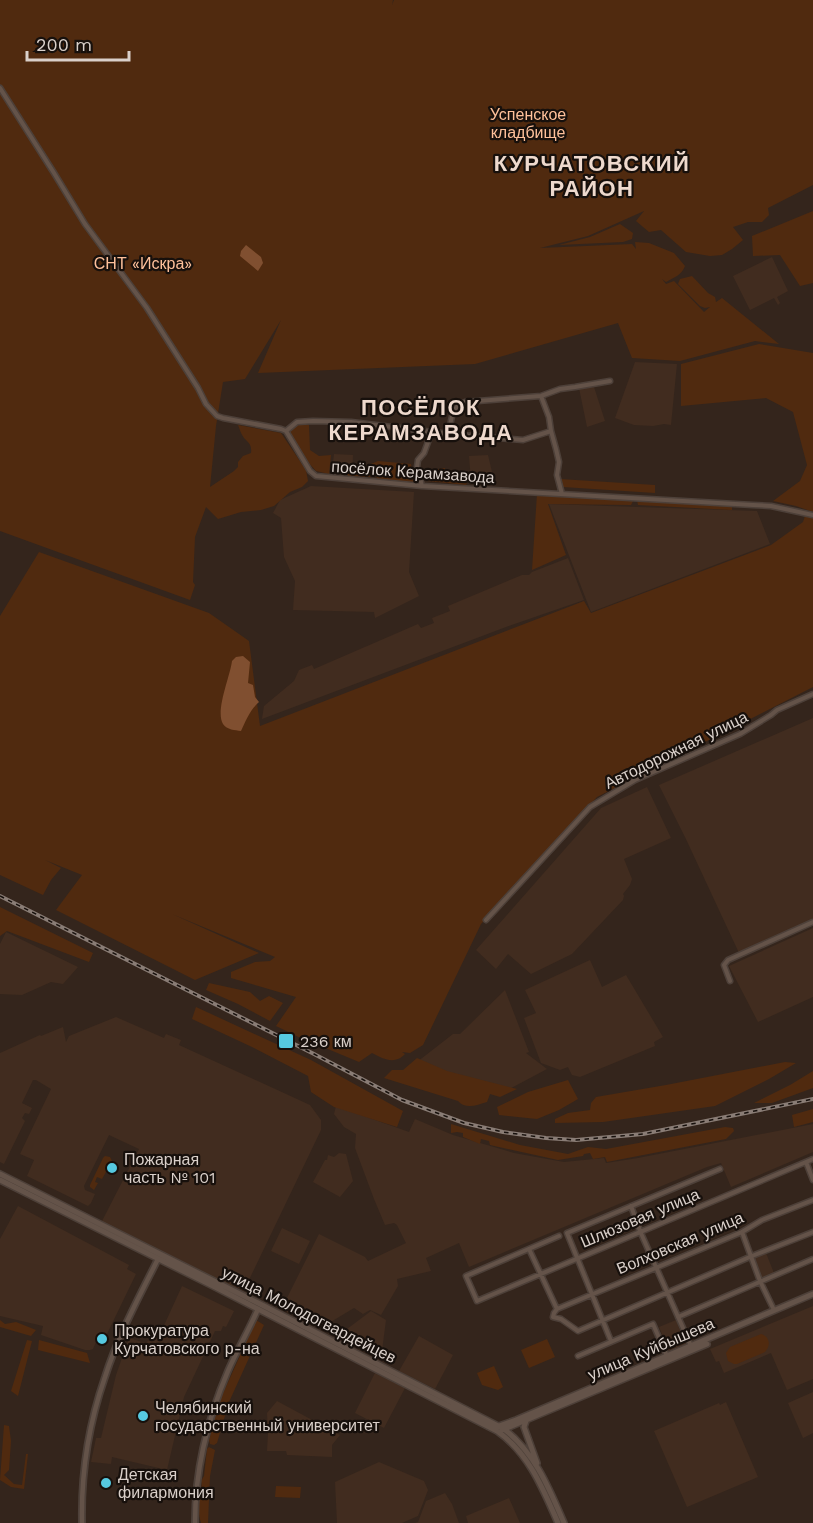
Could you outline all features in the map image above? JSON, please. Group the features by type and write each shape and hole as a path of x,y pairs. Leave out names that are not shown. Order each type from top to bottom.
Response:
{"main road":[{"name":"улица Молодогвардейцев","path":"0,1174 18,1186 500,1429 521,1445 538,1468 564,1523"},
{"name":"улица Молодогвардейцев","path":"0,1180 18,1186"},
{"name":"улица Куйбышева","path":"500,1429 526,1421 813,1296"},
{"name":"улица Куйбышева","path":"609,1383 667,1356 692,1348"},
{"name":"улица Куйбышева","path":"500,1429 575,1398"},
{"path":"526,1421 524,1427 538,1468"},
{"name":"улица Молодогвардейцев","path":"500,1429 533,1470 558,1523"}],"street":[{"path":"0,88 85,224 147,308 206,404 217,416 286,432 297,422 313,421 523,440 551,431"},
{"path":"449,434 453,409 465,402 541,396 560,389 610,381"},
{"path":"541,396 549,417 559,462 557,474 562,494 771,506 813,515"},
{"path":"422,486 417,467 418,460 424,453 432,431"},
{"name":"посёлок Керамзавода","path":"286,432 310,471 316,476 422,486 562,494"},
{"name":"Автодорожная улица","path":"486,920 590,807 635,780 746,731 777,710 813,694"},
{"path":"730,981 724,965 728,960 813,922"},
{"name":"Шлюзовая улица","path":"530,1249 466,1276 477,1301 813,1159"},
{"path":"806,1162 813,1180"},
{"path":"611,1341 567,1233 720,1169"},
{"name":"Волховская улица","path":"557,1309 813,1200"},
{"path":"631,1206 692,1348"},
{"path":"742,1232 760,1281 775,1313"},
{"path":"559,1236 530,1249 557,1309 553,1317 561,1318 578,1331 813,1232"},
{"path":"82,1523 87,1452 104,1377 159,1257"},
{"path":"678,1317 813,1258"},
{"path":"195,1523 198,1474 210,1418 228,1369 259,1307"},
{"path":"578,1356 653,1324 667,1356"}],"shaded area":[{"path":"246,245 261,257 263,263 258,271 240,256"},
{"path":"772,257 788,291 777,297 780,303 778,305 774,298 750,310 733,276"},
{"path":"635,362 677,364 671,425 634,425 615,418"},
{"path":"594,387 605,421 587,427 579,388"},
{"path":"334,454 353,455 352,473 332,470"},
{"path":"488,455 493,476 484,476 485,481 471,481 469,456"},
{"path":"311,486 414,492 409,572 419,596 375,618 374,612 293,610 295,581 284,557 281,518 273,513 280,500"},
{"path":"549,504 757,511 770,544 591,612"},
{"path":"568,558 584,600 262,719 264,706 294,681 299,670 312,665 314,669 418,624 421,628 434,623 432,618 450,611 448,606"},
{"path":"243,656 250,662 248,683 253,685 255,697 259,702 241,731 223,724 221,711 232,661 236,657"},
{"path":"813,718 813,920 739,953 659,785"},
{"path":"647,787 671,838 624,859 632,879 623,894 623,900 572,954 531,974 508,954 496,969 476,950 601,808"},
{"path":"813,928 813,997 758,1022 729,966"},
{"path":"6,932 78,967 63,984 51,982 22,995 0,994 0,944"},
{"path":"590,960 602,987 626,975 663,1037 654,1042 655,1046 580,1077 572,1075 568,1067 560,1070 541,1063 524,1018 536,1013 525,990"},
{"path":"505,990 529,1052 526,1053 547,1069 504,1092 417,1062 453,1034 460,1034"},
{"path":"116,1017 164,1038 166,1034 181,1040 179,1045 310,1105 321,1120 321,1130 244,1287 233,1287 101,1223 139,1149 109,1135 84,1186 85,1190 95,1194 88,1206 27,1176 34,1160 20,1154 51,1089 36,1080 33,1080 22,1103 32,1108 29,1114 25,1113 22,1118 25,1121 4,1164 0,1162 0,1053 63,1027 66,1042 69,1036"},
{"path":"336,1106 409,1132 415,1119 453,1135 514,1153 564,1162 604,1158 606,1163 813,1124 813,1152 731,1187 721,1163 707,1167 469,1267 459,1243 426,1258 431,1271 397,1279 398,1286 381,1315 370,1310 363,1314 354,1308 326,1326 315,1320 302,1319 285,1311 284,1304 319,1234 365,1257 368,1261 406,1243 397,1225 394,1223 385,1225 355,1148 356,1134 344,1127 334,1114"},
{"path":"339,1153 346,1154 353,1181 340,1197 313,1182 328,1155 334,1157"},
{"path":"18,1206 129,1265 127,1269 136,1274 106,1336 100,1333 93,1349 85,1350 41,1335 43,1326 0,1316 0,1239"},
{"path":"282,1228 310,1241 299,1264 271,1251"},
{"path":"766,1253 774,1273 761,1278 754,1258"},
{"path":"182,1286 234,1311 226,1327 223,1326 221,1331 215,1331 184,1397 167,1470 112,1457 111,1464 91,1462 96,1438 101,1438 116,1375 129,1338 145,1343 161,1332"},
{"path":"813,1306 813,1379 787,1390 771,1353 724,1373 719,1361 716,1362 710,1349"},
{"path":"371,1311 386,1320 382,1351 343,1332"},
{"path":"676,1320 686,1344 669,1351 659,1327"},
{"path":"419,1336 453,1355 435,1389 399,1371"},
{"path":"375,1373 405,1388 384,1428 355,1413"},
{"path":"813,1392 813,1433 803,1438 788,1403"},
{"path":"277,1401 340,1435 332,1445 332,1457 287,1455 286,1451 267,1451 267,1413"},
{"path":"726,1402 758,1477 687,1507 654,1431"},
{"path":"379,1462 424,1481 428,1490 418,1516 402,1523 337,1523 335,1482"},
{"path":"445,1493 459,1523 415,1523 418,1522 426,1501"},
{"path":"509,1498 520,1523 468,1523 466,1516"}],"green space":[{"path":"0,0 393,0 392,5 394,0 813,0 813,185 768,208 769,215 762,222 748,222 733,227 743,240 722,255 710,256 686,252 661,230 649,232 636,221 644,211 588,236 540,248 632,244 636,249 635,242 649,243 674,253 685,266 682,272 674,278 666,282 662,279 666,284 674,281 704,312 710,307 700,306 678,284 680,279 692,276 715,297 716,302 722,298 779,344 755,341 680,361 632,358 618,323 475,364 258,373 281,320 245,379 223,382 210,487 234,471 243,456 251,453 251,446 238,425 281,433 306,470 308,481 302,487 290,492 274,506 261,510 241,512 218,519 206,507 195,537 193,582 195,585 190,600 0,531"},
{"path":"813,211 813,283 800,286 780,255 753,256 752,236"},
{"path":"620,224 633,233 632,239 623,242 559,245 590,237"},
{"path":"759,344 813,353 813,512 773,501 800,481 807,465 793,412 766,398 681,406 681,364"},
{"path":"297,425 309,425 310,450 319,456 331,455 329,474 316,471 306,460 289,433"},
{"path":"378,461 411,464 414,482 378,480 371,464"},
{"path":"360,462 366,467 370,477 348,476 344,468 355,466"},
{"path":"445,468 445,478 468,480 466,485 428,481 421,476 421,472"},
{"path":"560,479 655,485 655,493 563,487"},
{"path":"537,494 633,501 631,505 548,504 566,555 532,570"},
{"path":"637,500 732,506 732,510 638,505"},
{"path":"805,516 813,518 813,687 597,797 481,924 423,1045 410,1053 402,1052 405,1054 397,1059 385,1059 372,1053 359,1062 317,1046 276,1026 296,997 231,978 231,972 255,962 270,961 275,957 172,914 259,953 195,980 56,910 82,875 45,860 61,868 43,895 0,875 0,616 39,552 209,613 249,641 260,726 584,601 591,613 771,545 803,522"},
{"path":"0,907 93,953 89,962 7,931 0,936"},
{"path":"209,983 250,992 260,1001 269,996 283,1003 270,1021 206,990"},
{"path":"196,1007 311,1060 403,1111 397,1127 334,1107 311,1092 308,1076 192,1019"},
{"path":"417,1058 447,1071 517,1089 500,1097 490,1094 487,1102 468,1106 384,1078 392,1070 403,1070"},
{"path":"785,1062 796,1063 715,1106 603,1122 555,1123 555,1119 568,1113 590,1110 591,1103 596,1097"},
{"path":"813,1071 813,1088 772,1103 754,1103 790,1085"},
{"path":"568,1080 578,1099 559,1110 537,1119 499,1115 497,1107 528,1092"},
{"path":"813,1109 813,1122 794,1127 792,1115"},
{"path":"451,1124 520,1145 568,1154 588,1147 606,1149 725,1127 733,1128 734,1131 726,1139 607,1162 605,1157 593,1159 590,1153 558,1160 490,1145 489,1141 481,1139 480,1144 463,1137 463,1133 451,1133"},
{"path":"105,1156 110,1157 112,1161 102,1179 97,1177 95,1182 98,1183 94,1190 90,1185"},
{"path":"0,1320 5,1324 16,1322 36,1330 31,1336 0,1327"},
{"path":"256,1320 264,1325 229,1402 217,1443 210,1444 209,1440 220,1400"},
{"path":"761,1334 769,1342 765,1352 737,1364 728,1361 726,1353 730,1347"},
{"path":"547,1339 555,1357 529,1368 521,1350"},
{"path":"27,1340 32,1341 18,1396 11,1391"},
{"path":"39,1340 87,1353 90,1363 38,1350"},
{"path":"494,1366 503,1387 498,1390 482,1385 477,1373"},
{"path":"4,1425 9,1426 11,1441 9,1470 4,1475 14,1484 22,1485 26,1454 28,1454 24,1489 11,1487 0,1480"},
{"path":"209,1447 215,1450 210,1476 208,1523 201,1523 199,1498"},
{"path":"276,1486 301,1487 300,1498 275,1497"}],"railway":[{"path":"0,896 402,1100 464,1123 503,1132 576,1140 643,1134 813,1099"}],"place":[{"name":"236 км","path":"286,1041"},
{"name":"Пожарная часть № 101","path":"112,1168"},
{"name":"Прокуратура Курчатовского р-на","path":"102,1339"},
{"name":"Челябинский государственный университет","path":"143,1416"},
{"name":"Детская филармония","path":"106,1483"}],"district":[{"name":"КУРЧАТОВСКИЙ РАЙОН","path":"592,176"},
{"name":"ПОСЁЛОК КЕРАМЗАВОДА","path":"421,420"}],"park label":[{"name":"Успенское кладбище","path":"528,123"},
{"name":"СНТ «Искра»","path":"143,263"}]}
